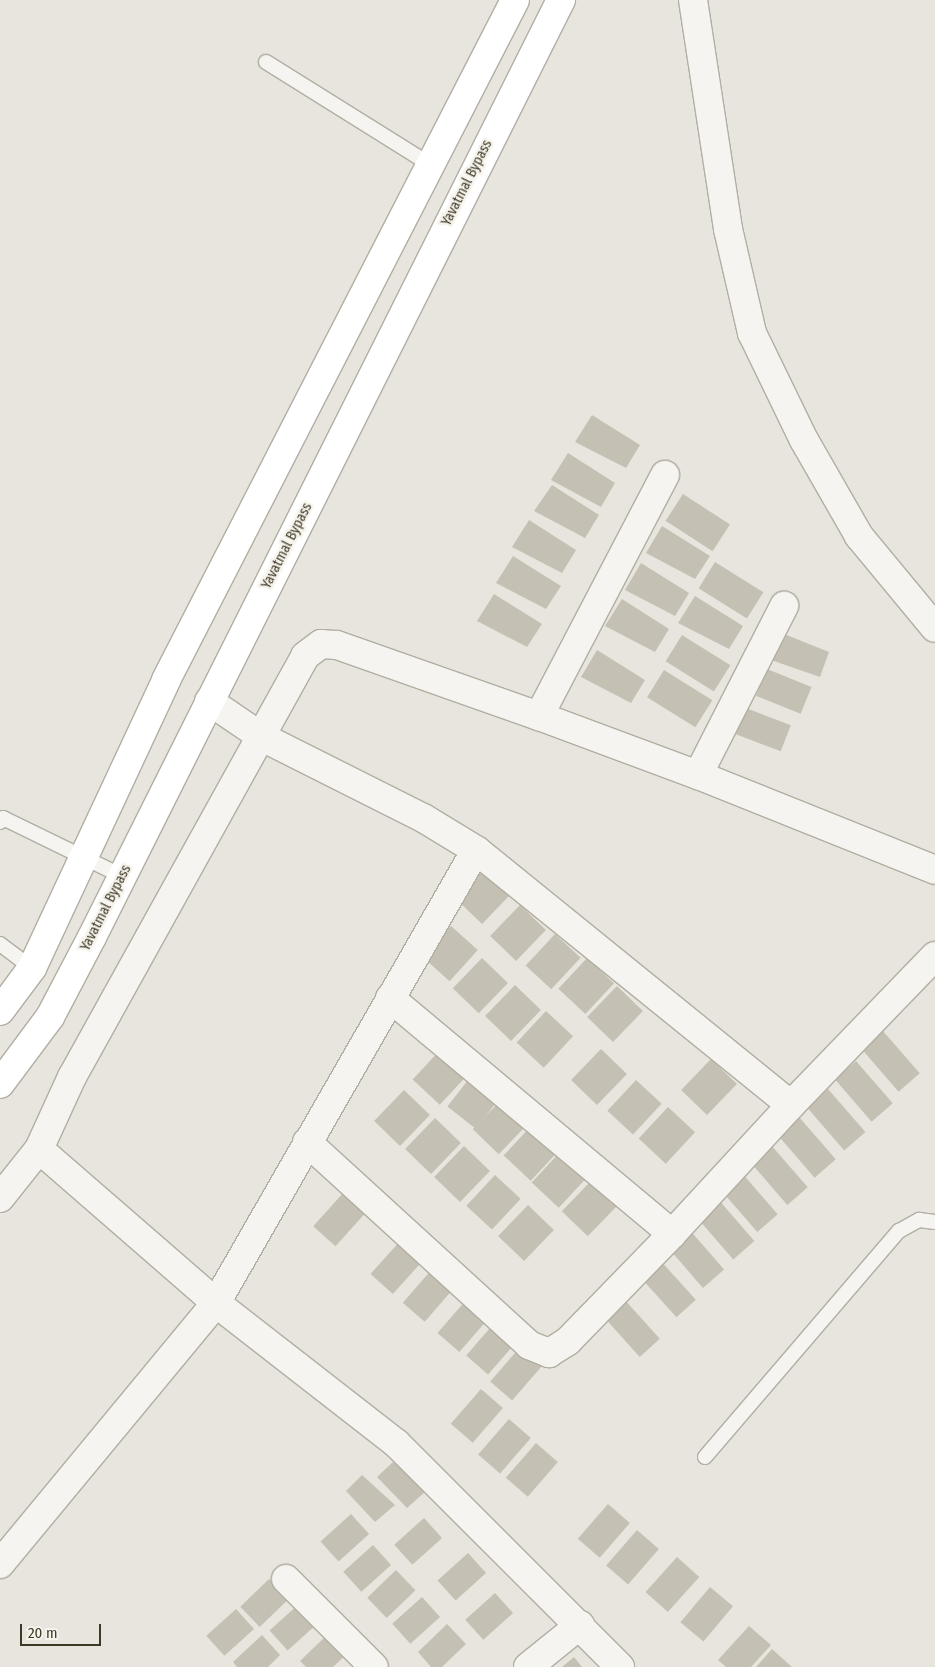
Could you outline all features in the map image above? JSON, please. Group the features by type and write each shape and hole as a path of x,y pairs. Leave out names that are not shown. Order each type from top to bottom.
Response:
{"main road":[{"path":"0,1011 32,968 166,680 515,0"},
{"name":"Yavatmal Bypass","path":"0,1084 50,1017 561,0"}],"street":[{"path":"693,0 728,229 752,333 804,440 860,536 935,628"},
{"path":"539,716 665,475"},
{"path":"698,775 784,606"},
{"path":"0,1198 39,1150 72,1077 262,737 304,656 312,648 329,643 539,716 698,775 935,870"},
{"path":"209,701 262,737 425,819 476,850 791,1104"},
{"path":"0,1564 216,1303 476,850"},
{"path":"307,1142 529,1345 539,1351 549,1353 568,1341 672,1234 791,1104 935,956"},
{"path":"390,998 672,1234"},
{"path":"39,1150 216,1303 396,1443 620,1667"},
{"path":"286,1579 374,1667"},
{"path":"528,1667 580,1625"}],"lane":[{"path":"266,62 431,165"},
{"path":"0,822 3,818 122,876"},
{"path":"0,944 32,968"},
{"path":"706,1457 899,1230 919,1220 935,1222"}],"building":[{"path":"592,415 640,445 626,468 575,442"},
{"path":"568,453 615,483 601,507 551,480"},
{"path":"552,485 599,515 585,538 534,511"},
{"path":"683,494 730,524 713,551 666,521"},
{"path":"529,520 576,550 562,573 512,547"},
{"path":"662,526 710,556 695,579 646,553"},
{"path":"513,556 561,586 546,609 496,583"},
{"path":"715,562 763,592 747,618 699,588"},
{"path":"641,563 689,593 675,616 625,590"},
{"path":"494,594 542,624 527,647 477,621"},
{"path":"695,596 743,626 729,649 678,623"},
{"path":"622,599 669,629 655,652 605,626"},
{"path":"784,634 829,652 820,677 771,660"},
{"path":"682,635 730,665 714,691 666,661"},
{"path":"597,650 645,680 631,703 581,677"},
{"path":"767,669 812,687 801,714 756,696"},
{"path":"664,670 712,700 695,727 647,697"},
{"path":"746,708 791,725 781,751 736,734"},
{"path":"486,868 512,893 482,924 456,899"},
{"path":"520,905 546,930 516,961 490,936"},
{"path":"451,926 478,950 450,981 423,957"},
{"path":"555,934 581,958 551,989 526,965"},
{"path":"482,958 508,983 479,1013 453,988"},
{"path":"587,958 614,983 585,1014 558,989"},
{"path":"515,985 541,1010 511,1041 485,1016"},
{"path":"617,986 643,1011 613,1042 587,1017"},
{"path":"546,1011 573,1036 544,1068 517,1042"},
{"path":"883,1031 920,1073 899,1092 862,1049"},
{"path":"442,1048 469,1073 440,1105 413,1079"},
{"path":"601,1049 627,1074 597,1105 571,1080"},
{"path":"711,1059 737,1084 707,1115 681,1090"},
{"path":"856,1061 893,1103 872,1122 835,1079"},
{"path":"472,1075 500,1097 476,1129 447,1107"},
{"path":"636,1080 662,1104 633,1135 607,1111"},
{"path":"828,1089 865,1132 844,1150 807,1107"},
{"path":"404,1090 430,1115 400,1146 374,1121"},
{"path":"502,1099 528,1124 499,1154 473,1129"},
{"path":"668,1107 695,1132 666,1164 639,1138"},
{"path":"799,1117 836,1159 815,1178 778,1135"},
{"path":"435,1118 461,1143 431,1174 405,1149"},
{"path":"533,1124 560,1149 531,1181 504,1155"},
{"path":"771,1145 808,1187 787,1205 751,1163"},
{"path":"464,1146 490,1171 460,1202 434,1177"},
{"path":"561,1151 588,1176 559,1208 532,1182"},
{"path":"741,1172 778,1214 757,1232 721,1190"},
{"path":"495,1175 521,1199 492,1230 466,1206"},
{"path":"591,1181 617,1206 588,1236 562,1211"},
{"path":"344,1192 366,1212 336,1246 313,1226"},
{"path":"717,1198 754,1241 733,1259 696,1216"},
{"path":"528,1205 554,1230 524,1261 498,1236"},
{"path":"688,1228 724,1270 703,1288 667,1246"},
{"path":"402,1239 424,1259 393,1294 371,1274"},
{"path":"659,1259 696,1300 676,1317 640,1276"},
{"path":"433,1268 455,1287 425,1322 403,1303"},
{"path":"623,1298 660,1339 640,1357 603,1316"},
{"path":"467,1299 489,1318 459,1352 437,1333"},
{"path":"497,1320 519,1339 488,1374 466,1355"},
{"path":"521,1346 543,1365 512,1400 490,1381"},
{"path":"481,1389 503,1408 473,1443 451,1424"},
{"path":"509,1419 531,1438 500,1473 478,1454"},
{"path":"536,1443 558,1462 528,1497 506,1478"},
{"path":"393,1462 426,1491 407,1508 377,1477"},
{"path":"362,1475 395,1505 375,1522 346,1491"},
{"path":"608,1504 630,1523 600,1558 578,1539"},
{"path":"351,1514 369,1534 339,1561 321,1541"},
{"path":"424,1518 442,1538 412,1565 394,1545"},
{"path":"637,1530 659,1549 628,1584 606,1565"},
{"path":"373,1545 391,1565 361,1592 343,1572"},
{"path":"468,1553 486,1573 456,1600 438,1580"},
{"path":"677,1557 699,1577 668,1612 646,1592"},
{"path":"396,1570 415,1590 387,1618 367,1598"},
{"path":"269,1579 288,1599 260,1627 240,1607"},
{"path":"710,1587 733,1606 703,1642 680,1622"},
{"path":"495,1593 513,1613 483,1640 465,1620"},
{"path":"422,1597 440,1617 410,1644 392,1624"},
{"path":"300,1603 318,1623 288,1650 270,1630"},
{"path":"236,1609 254,1629 224,1656 206,1636"},
{"path":"447,1624 466,1644 442,1667 431,1667 418,1652"},
{"path":"749,1626 771,1645 751,1667 726,1667 718,1660"},
{"path":"329,1633 348,1653 333,1667 306,1667 300,1661"},
{"path":"262,1635 280,1655 268,1667 237,1667 233,1662"},
{"path":"772,1649 792,1667 756,1667"},
{"path":"574,1657 582,1667 562,1667"}]}
